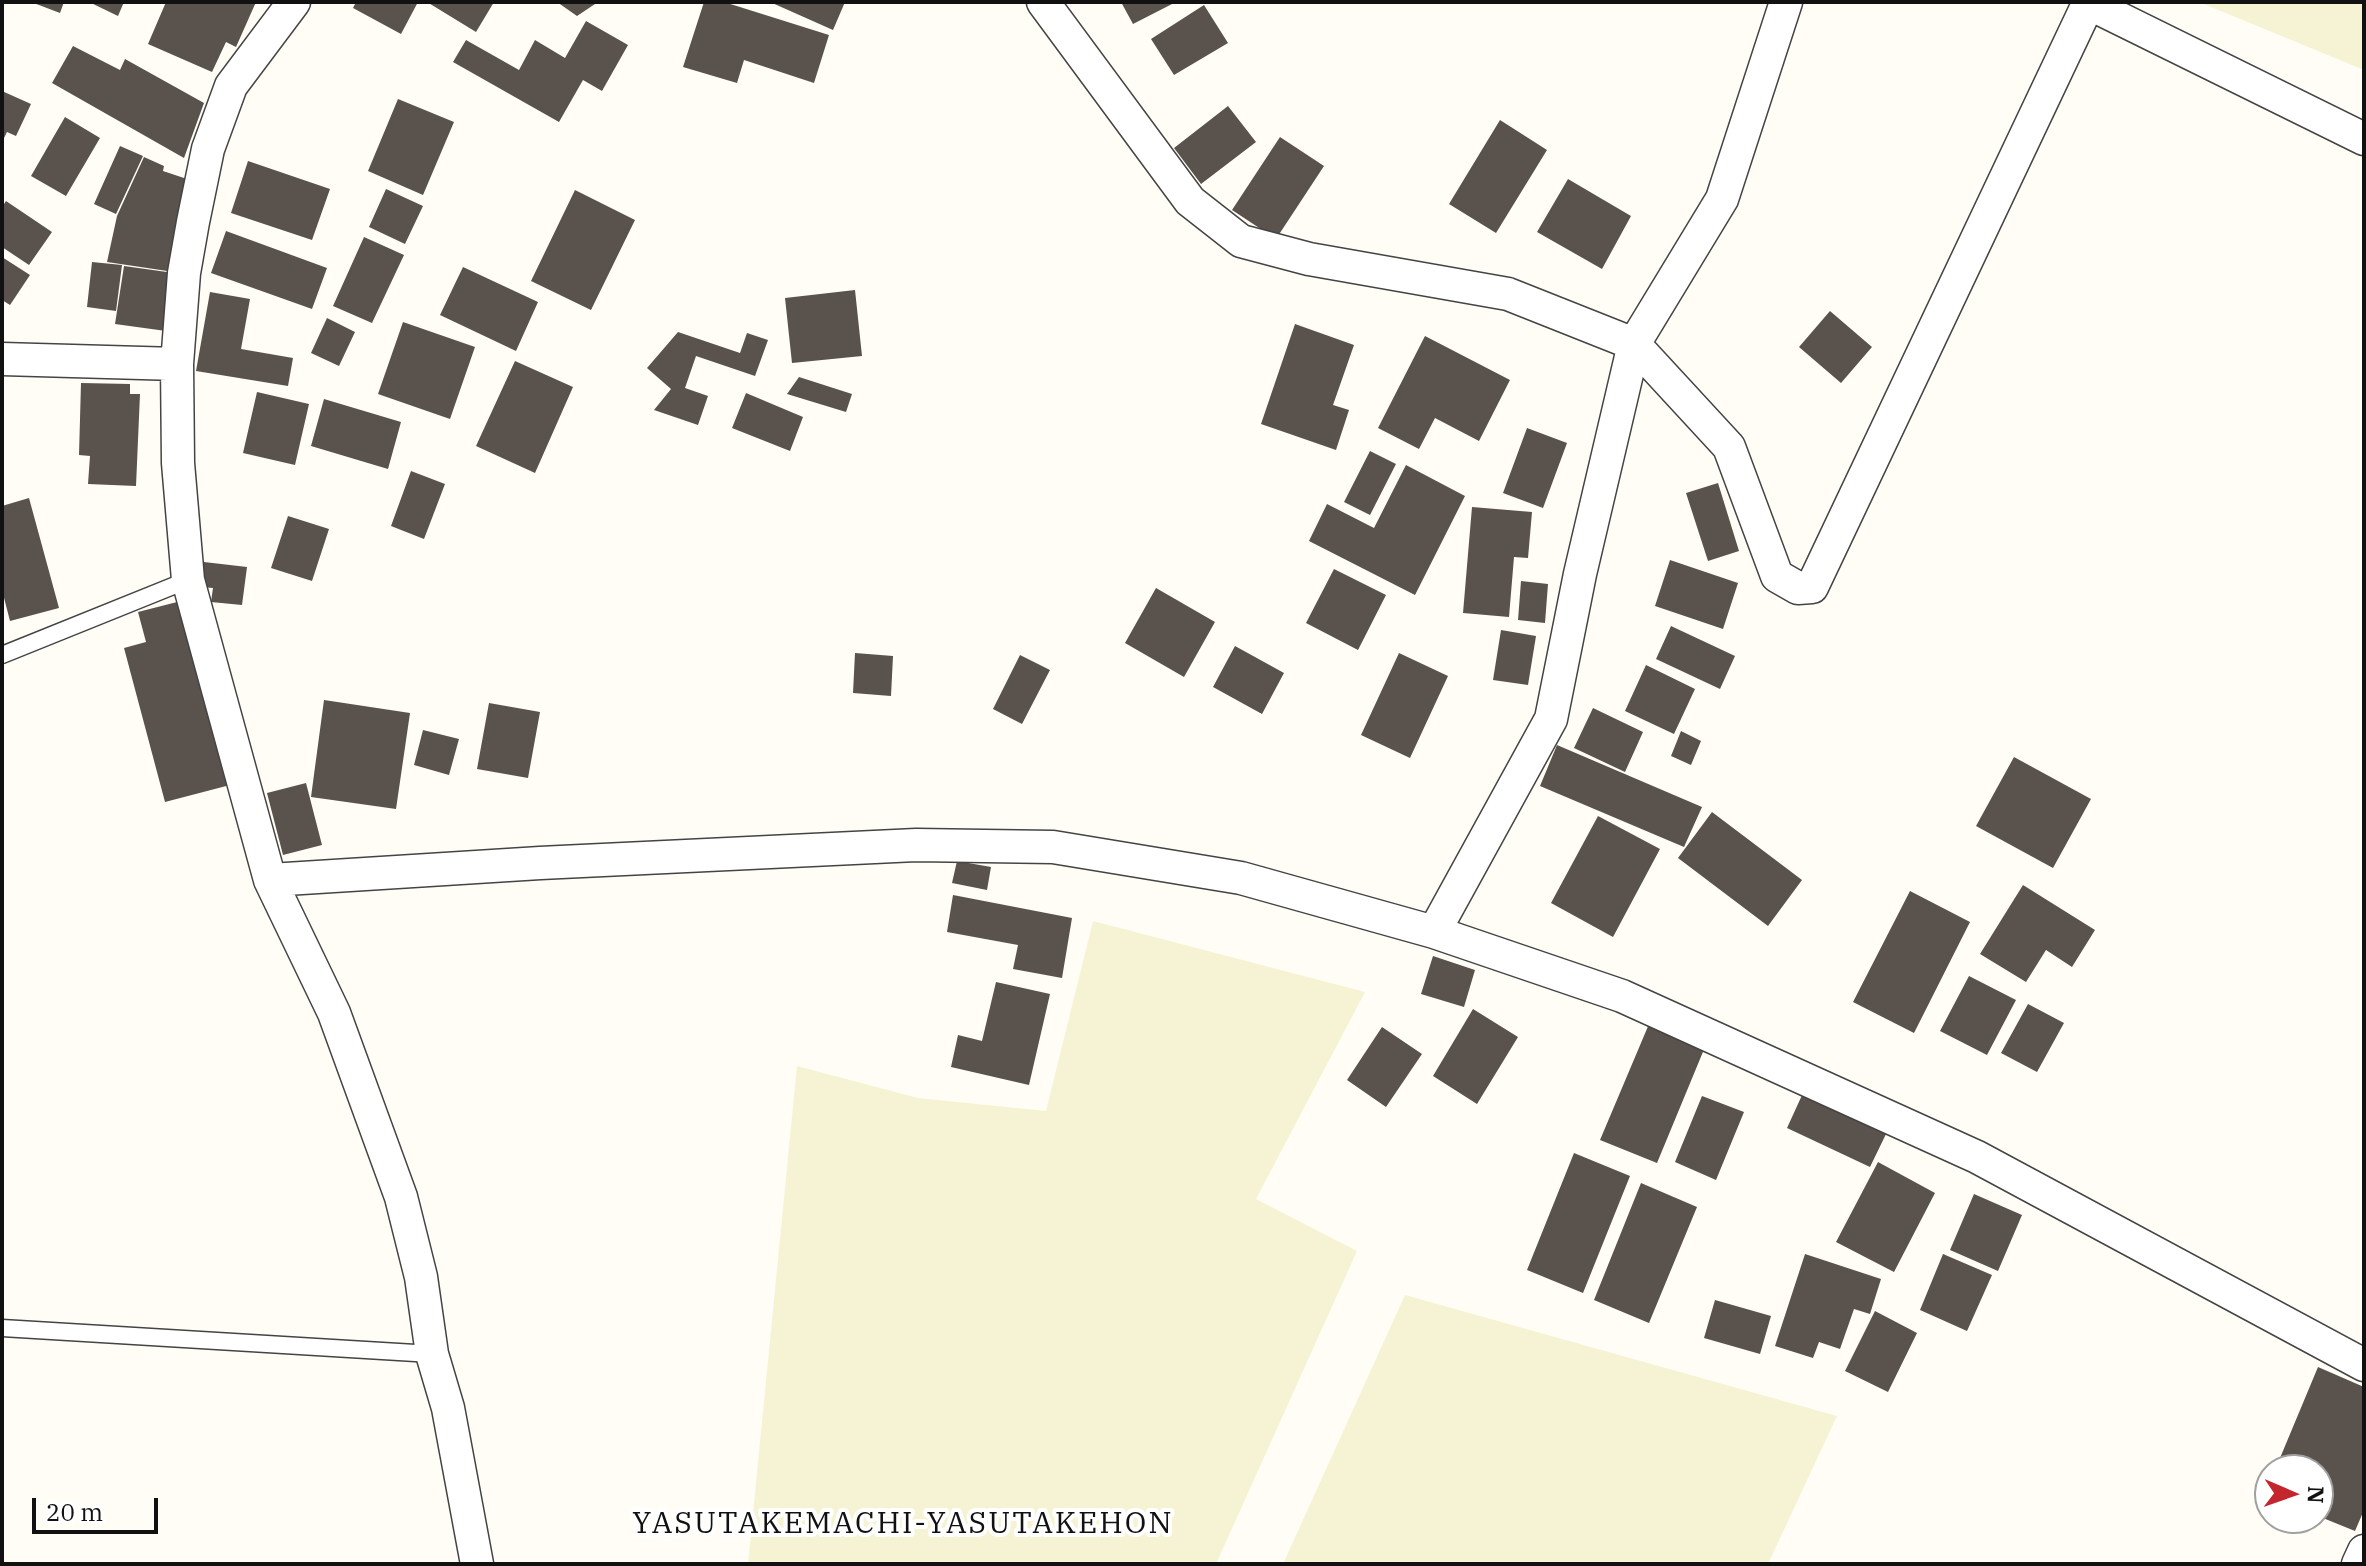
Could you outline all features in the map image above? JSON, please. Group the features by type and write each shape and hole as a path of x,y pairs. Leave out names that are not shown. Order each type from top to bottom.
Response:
{"street":[{"path":"294,2 231,86 208,149 184,273 177,364 178,463 188,580 270,880 334,1013 401,1197 421,1277 432,1354 448,1408 477,1564"},
{"path":"1043,2 1190,201 1241,241 1309,259 1508,294 1634,344 1729,447 1777,576 1798,588 1812,587 2088,2 2364,139"},
{"path":"1434,932 1551,719 1580,574 1634,344 1722,199 1786,2"},
{"path":"2,359 177,364"},
{"path":"270,880 916,845 1053,847 1241,878 1434,932 1622,996 1977,1157 2364,1365"},
{"path":"2358,1564 2364,1551"}],"lane":[{"path":"2,655 188,580"},
{"path":"2,1328 432,1354"}],"shaded area":[{"path":"2199,2 2364,2 2364,70"},
{"path":"1093,921 1365,992 1256,1199 1357,1251 1216,1564 748,1564 797,1066 918,1098 1046,1111"},
{"path":"1405,1295 1837,1416 1768,1564 1283,1564"}],"building":[{"path":"31,2 64,2 60,13"},
{"path":"89,2 124,2 118,16"},
{"path":"166,2 256,2 236,47 226,42 212,72 148,44"},
{"path":"356,2 418,2 401,34 353,8"},
{"path":"427,2 494,2 476,32"},
{"path":"557,2 593,2 595,4 577,16"},
{"path":"704,2 724,2 829,35 814,83 744,60 737,83 683,67"},
{"path":"770,2 845,2 833,30"},
{"path":"1121,2 1176,2 1133,24"},
{"path":"1204,5 1228,43 1174,75 1151,39"},
{"path":"586,21 628,45 602,91 583,80 559,122 453,62 466,40 519,70 535,40 565,58"},
{"path":"73,46 120,70 125,59 204,103 184,158 52,83"},
{"path":"2,91 31,104 16,136 7,132 2,142"},
{"path":"398,99 454,122 423,195 368,171"},
{"path":"1228,106 1256,142 1201,184 1174,148"},
{"path":"65,117 100,138 66,196 31,176"},
{"path":"1500,120 1547,150 1496,233 1449,204"},
{"path":"1280,137 1324,166 1276,239 1232,210"},
{"path":"120,146 143,156 116,214 94,204"},
{"path":"144,157 164,166 163,171 190,180 174,272 107,262 117,216"},
{"path":"248,161 330,189 312,240 231,213"},
{"path":"1568,179 1631,216 1602,269 1537,232"},
{"path":"386,189 423,206 405,244 369,227"},
{"path":"575,190 635,220 591,310 531,281"},
{"path":"6,201 52,232 29,265 2,247 2,207"},
{"path":"226,231 327,268 312,309 211,273"},
{"path":"364,237 404,255 372,323 333,306"},
{"path":"2,257 30,275 10,305 2,300"},
{"path":"92,262 122,265 116,311 87,307"},
{"path":"124,266 174,273 166,331 115,324"},
{"path":"463,267 538,302 516,351 440,315"},
{"path":"855,290 862,356 792,363 785,298"},
{"path":"210,292 250,299 241,349 293,358 288,386 196,371"},
{"path":"1830,311 1872,347 1841,383 1799,347"},
{"path":"327,318 355,332 339,366 311,353"},
{"path":"403,322 475,347 450,419 378,394"},
{"path":"1295,324 1354,345 1333,405 1349,410 1336,450 1261,424"},
{"path":"678,332 740,353 747,333 768,340 755,376 696,356 685,388 708,396 698,425 654,410 671,389 647,368"},
{"path":"1425,336 1510,380 1479,441 1435,418 1419,449 1378,428"},
{"path":"515,361 573,387 535,473 476,446"},
{"path":"799,377 852,394 846,412 787,394"},
{"path":"81,383 130,384 130,394 140,394 136,486 88,484 90,456 79,455"},
{"path":"257,392 309,404 295,465 243,453"},
{"path":"746,393 803,417 790,451 732,428"},
{"path":"324,399 401,422 388,469 311,446"},
{"path":"1527,428 1567,443 1543,508 1503,493"},
{"path":"1370,451 1396,464 1370,515 1344,502"},
{"path":"1406,465 1465,496 1415,595 1309,541 1327,504 1374,528"},
{"path":"411,471 445,484 424,539 391,526"},
{"path":"1718,483 1739,551 1708,561 1686,493"},
{"path":"29,498 59,608 10,621 2,590 2,506"},
{"path":"1472,507 1532,512 1528,558 1514,557 1509,617 1463,613"},
{"path":"288,516 329,529 312,581 271,568"},
{"path":"1670,560 1738,583 1723,629 1655,606"},
{"path":"204,562 247,567 242,605 211,602 213,588 201,587"},
{"path":"1334,569 1386,595 1358,650 1306,623"},
{"path":"1521,581 1548,584 1545,623 1518,620"},
{"path":"1156,588 1215,622 1184,677 1125,643"},
{"path":"181,601 230,785 165,802 124,648 146,642 138,612"},
{"path":"1671,626 1735,656 1720,689 1656,659"},
{"path":"1501,630 1536,636 1528,685 1493,680"},
{"path":"1235,646 1284,673 1262,714 1213,687"},
{"path":"855,653 893,656 891,696 853,693"},
{"path":"1399,653 1448,676 1410,758 1361,735"},
{"path":"1020,655 1050,670 1022,724 993,709"},
{"path":"1646,665 1695,689 1674,734 1625,711"},
{"path":"324,700 410,713 396,809 311,797"},
{"path":"489,703 540,712 528,778 477,769"},
{"path":"1593,708 1643,732 1625,772 1574,748"},
{"path":"423,730 459,739 449,775 414,765"},
{"path":"1681,731 1701,741 1691,765 1671,756"},
{"path":"1557,745 1702,807 1684,847 1540,786"},
{"path":"2014,757 2091,799 2053,868 1976,826"},
{"path":"306,783 322,845 283,855 267,793"},
{"path":"1712,812 1802,880 1768,926 1678,858"},
{"path":"1598,816 1660,849 1613,937 1551,903"},
{"path":"957,861 991,867 987,890 952,883"},
{"path":"2023,885 2095,930 2072,967 2046,950 2026,982 1980,954"},
{"path":"1910,891 1970,922 1914,1033 1853,1002"},
{"path":"953,895 1072,918 1062,978 1013,969 1018,945 947,932"},
{"path":"1433,956 1475,970 1464,1007 1421,994"},
{"path":"1969,976 2016,1000 1987,1055 1940,1031"},
{"path":"996,982 1050,994 1029,1085 951,1067 958,1035 982,1041"},
{"path":"2028,1004 2064,1023 2037,1072 2001,1053"},
{"path":"1473,1009 1518,1037 1477,1104 1433,1076"},
{"path":"1649,1024 1705,1047 1657,1163 1600,1140"},
{"path":"1382,1027 1422,1054 1386,1107 1347,1080"},
{"path":"1803,1093 1887,1132 1870,1167 1787,1128"},
{"path":"1702,1096 1744,1112 1716,1180 1675,1162"},
{"path":"1574,1153 1630,1176 1583,1293 1527,1270"},
{"path":"1878,1162 1935,1193 1894,1272 1836,1242"},
{"path":"1641,1183 1697,1207 1649,1323 1594,1300"},
{"path":"1974,1194 2022,1215 1998,1271 1950,1250"},
{"path":"1805,1254 1881,1279 1870,1314 1854,1309 1840,1349 1819,1342 1813,1358 1775,1346"},
{"path":"1943,1254 1992,1275 1967,1331 1920,1310"},
{"path":"1715,1300 1771,1316 1760,1354 1704,1338"},
{"path":"1875,1311 1917,1333 1888,1392 1845,1371"},
{"path":"2318,1367 2364,1387 2364,1510 2355,1531 2334,1522 2334,1454 2282,1454"}],"district":[{"name":"YASUTAKEMACHI-YASUTAKEHON","path":"903,1524"}]}
